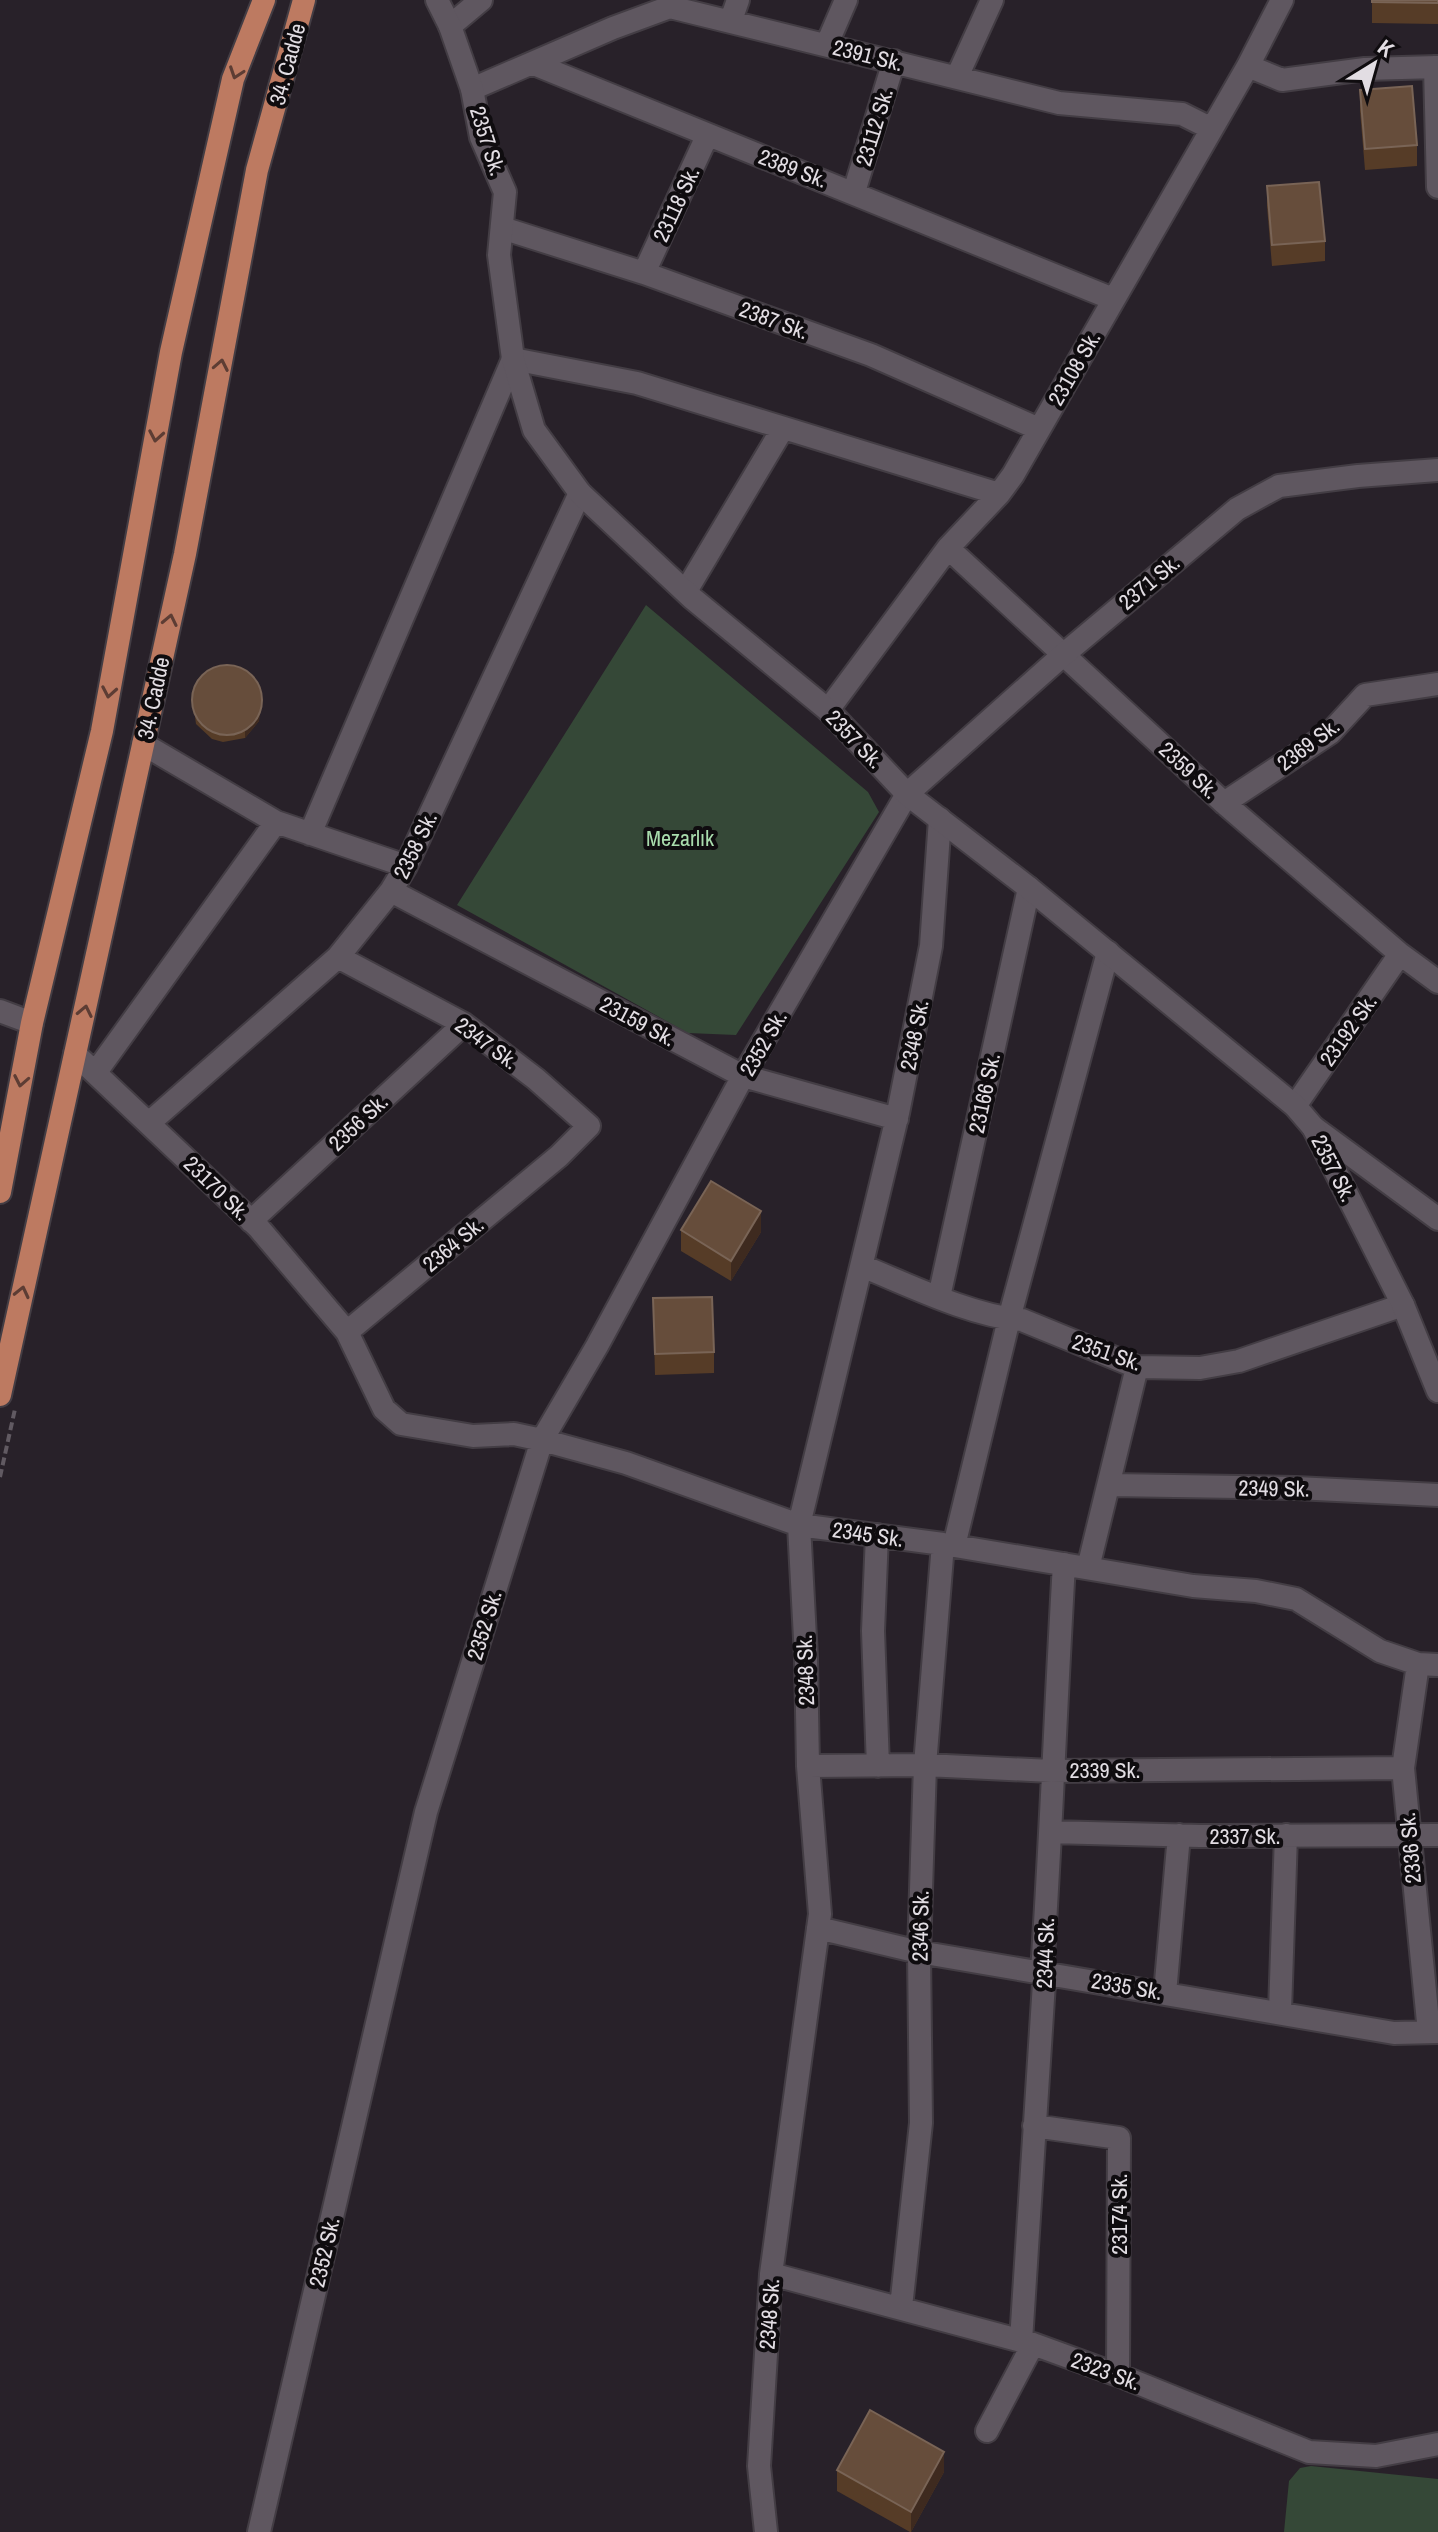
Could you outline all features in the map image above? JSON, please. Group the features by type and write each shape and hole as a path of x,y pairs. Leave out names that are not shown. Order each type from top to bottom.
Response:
{"main road":[{"name":"34. Cadde","path":"0,1192 32,1023 102,731 171,352 233,79 264,0"},
{"name":"34. Cadde","path":"0,1395 185,554 257,170 304,0"}],"street":[{"name":"2357 Sk.","path":"437,0 450,26 472,89 481,137 505,192 499,255 513,359 534,430 580,493 686,591 828,710 907,794 1029,888 1295,1106 1313,1127 1403,1305 1438,1391"},
{"path":"450,26 481,0"},
{"path":"827,44 846,0"},
{"path":"957,77 992,0"},
{"name":"23108 Sk.","path":"828,710 948,548 999,494 1248,66 1282,0"},
{"name":"2391 Sk.","path":"534,64 613,28 670,7 734,10 827,44 1059,103 1182,114 1210,128"},
{"name":"23112 Sk.","path":"854,192 894,61"},
{"path":"472,89 534,64"},
{"name":"2389 Sk.","path":"534,64 1113,299"},
{"path":"1248,66 1282,80 1365,69 1436,67 1438,187"},
{"name":"23118 Sk.","path":"644,273 707,136"},
{"name":"2387 Sk.","path":"502,228 644,273 871,355 1039,429"},
{"path":"310,834 513,359 637,383 999,494"},
{"path":"686,591 783,428"},
{"name":"2371 Sk.","path":"907,794 1063,655 1237,509 1279,486 1438,470"},
{"name":"2358 Sk.","path":"149,1123 338,957 391,891 406,866 580,493"},
{"name":"2359 Sk.","path":"948,548 1224,803 1400,954 1438,982"},
{"name":"2369 Sk.","path":"1224,803 1330,733 1365,695 1438,684"},
{"path":"143,744 276,822 406,866"},
{"name":"2352 Sk.","path":"259,2532 426,1812 542,1440 597,1346 743,1076 907,794"},
{"name":"2348 Sk.","path":"766,2532 759,2466 771,2274 820,1914 808,1766 799,1525 897,1119 931,946 940,819"},
{"path":"96,1072 276,822"},
{"name":"23166 Sk.","path":"939,1297 1029,888"},
{"name":"23159 Sk.","path":"391,891 743,1076 897,1119"},
{"name":"2346 Sk.","path":"901,2307 921,2123 919,1952 925,1765 949,1545 1108,952"},
{"name":"23192 Sk.","path":"1295,1106 1400,954"},
{"name":"2347 Sk.","path":"338,957 464,1024 536,1079 589,1126 559,1156"},
{"path":"0,1011 32,1023"},
{"name":"2356 Sk.","path":"251,1221 464,1024"},
{"name":"23170 Sk.","path":"75,1054 251,1221 347,1332"},
{"path":"1313,1127 1438,1219"},
{"name":"2364 Sk.","path":"347,1332 559,1156"},
{"name":"2351 Sk.","path":"862,1266 939,1297 1009,1319 1022,1320 1137,1367 1200,1368 1239,1361 1403,1305"},
{"name":"2345 Sk.","path":"347,1332 384,1409 401,1424 473,1436 514,1434 542,1440 626,1463 799,1525 1296,1599 1380,1651 1428,1664"},
{"path":"1088,1568 1137,1367"},
{"name":"2349 Sk.","path":"1110,1485 1296,1488 1438,1495"},
{"path":"877,1535 873,1631 878,1766"},
{"name":"2344 Sk.","path":"987,2431 1027,2343 1034,2126 1064,1564"},
{"name":"2336 Sk.","path":"1428,1664 1403,1768 1433,2032"},
{"name":"2339 Sk.","path":"808,1766 925,1765 1051,1771 1403,1768"},
{"name":"2337 Sk.","path":"1051,1832 1438,1835"},
{"path":"1165,1993 1179,1835"},
{"path":"1280,2011 1286,1835"},
{"name":"2335 Sk.","path":"818,1928 919,1952 1280,2011 1394,2033 1433,2032"},
{"name":"23174 Sk.","path":"1034,2126 1119,2138 1118,2375"},
{"name":"2323 Sk.","path":"771,2274 1027,2343 1118,2375 1309,2452 1376,2456 1438,2444"}],"green space":[{"name":"Mezarlık","path":"646,605 868,792 879,812 736,1035 688,1033 457,905"},
{"path":"1311,2466 1438,2479 1438,2532 1284,2532 1289,2481 1300,2468"}],"building":[{"path":"1438,0 1438,3 1372,2"},
{"path":"1412,86 1417,145 1365,149 1360,90"},
{"path":"1319,182 1325,241 1272,245 1267,186"},
{"path":"227,665 246,671 256,681 262,700 256,719 246,729 227,735 208,729 198,719 192,700 198,681 208,671"},
{"path":"711,1181 761,1211 731,1261 681,1230"},
{"path":"712,1297 714,1352 655,1354 653,1298"},
{"path":"870,2410 944,2452 911,2512 837,2470"}]}
